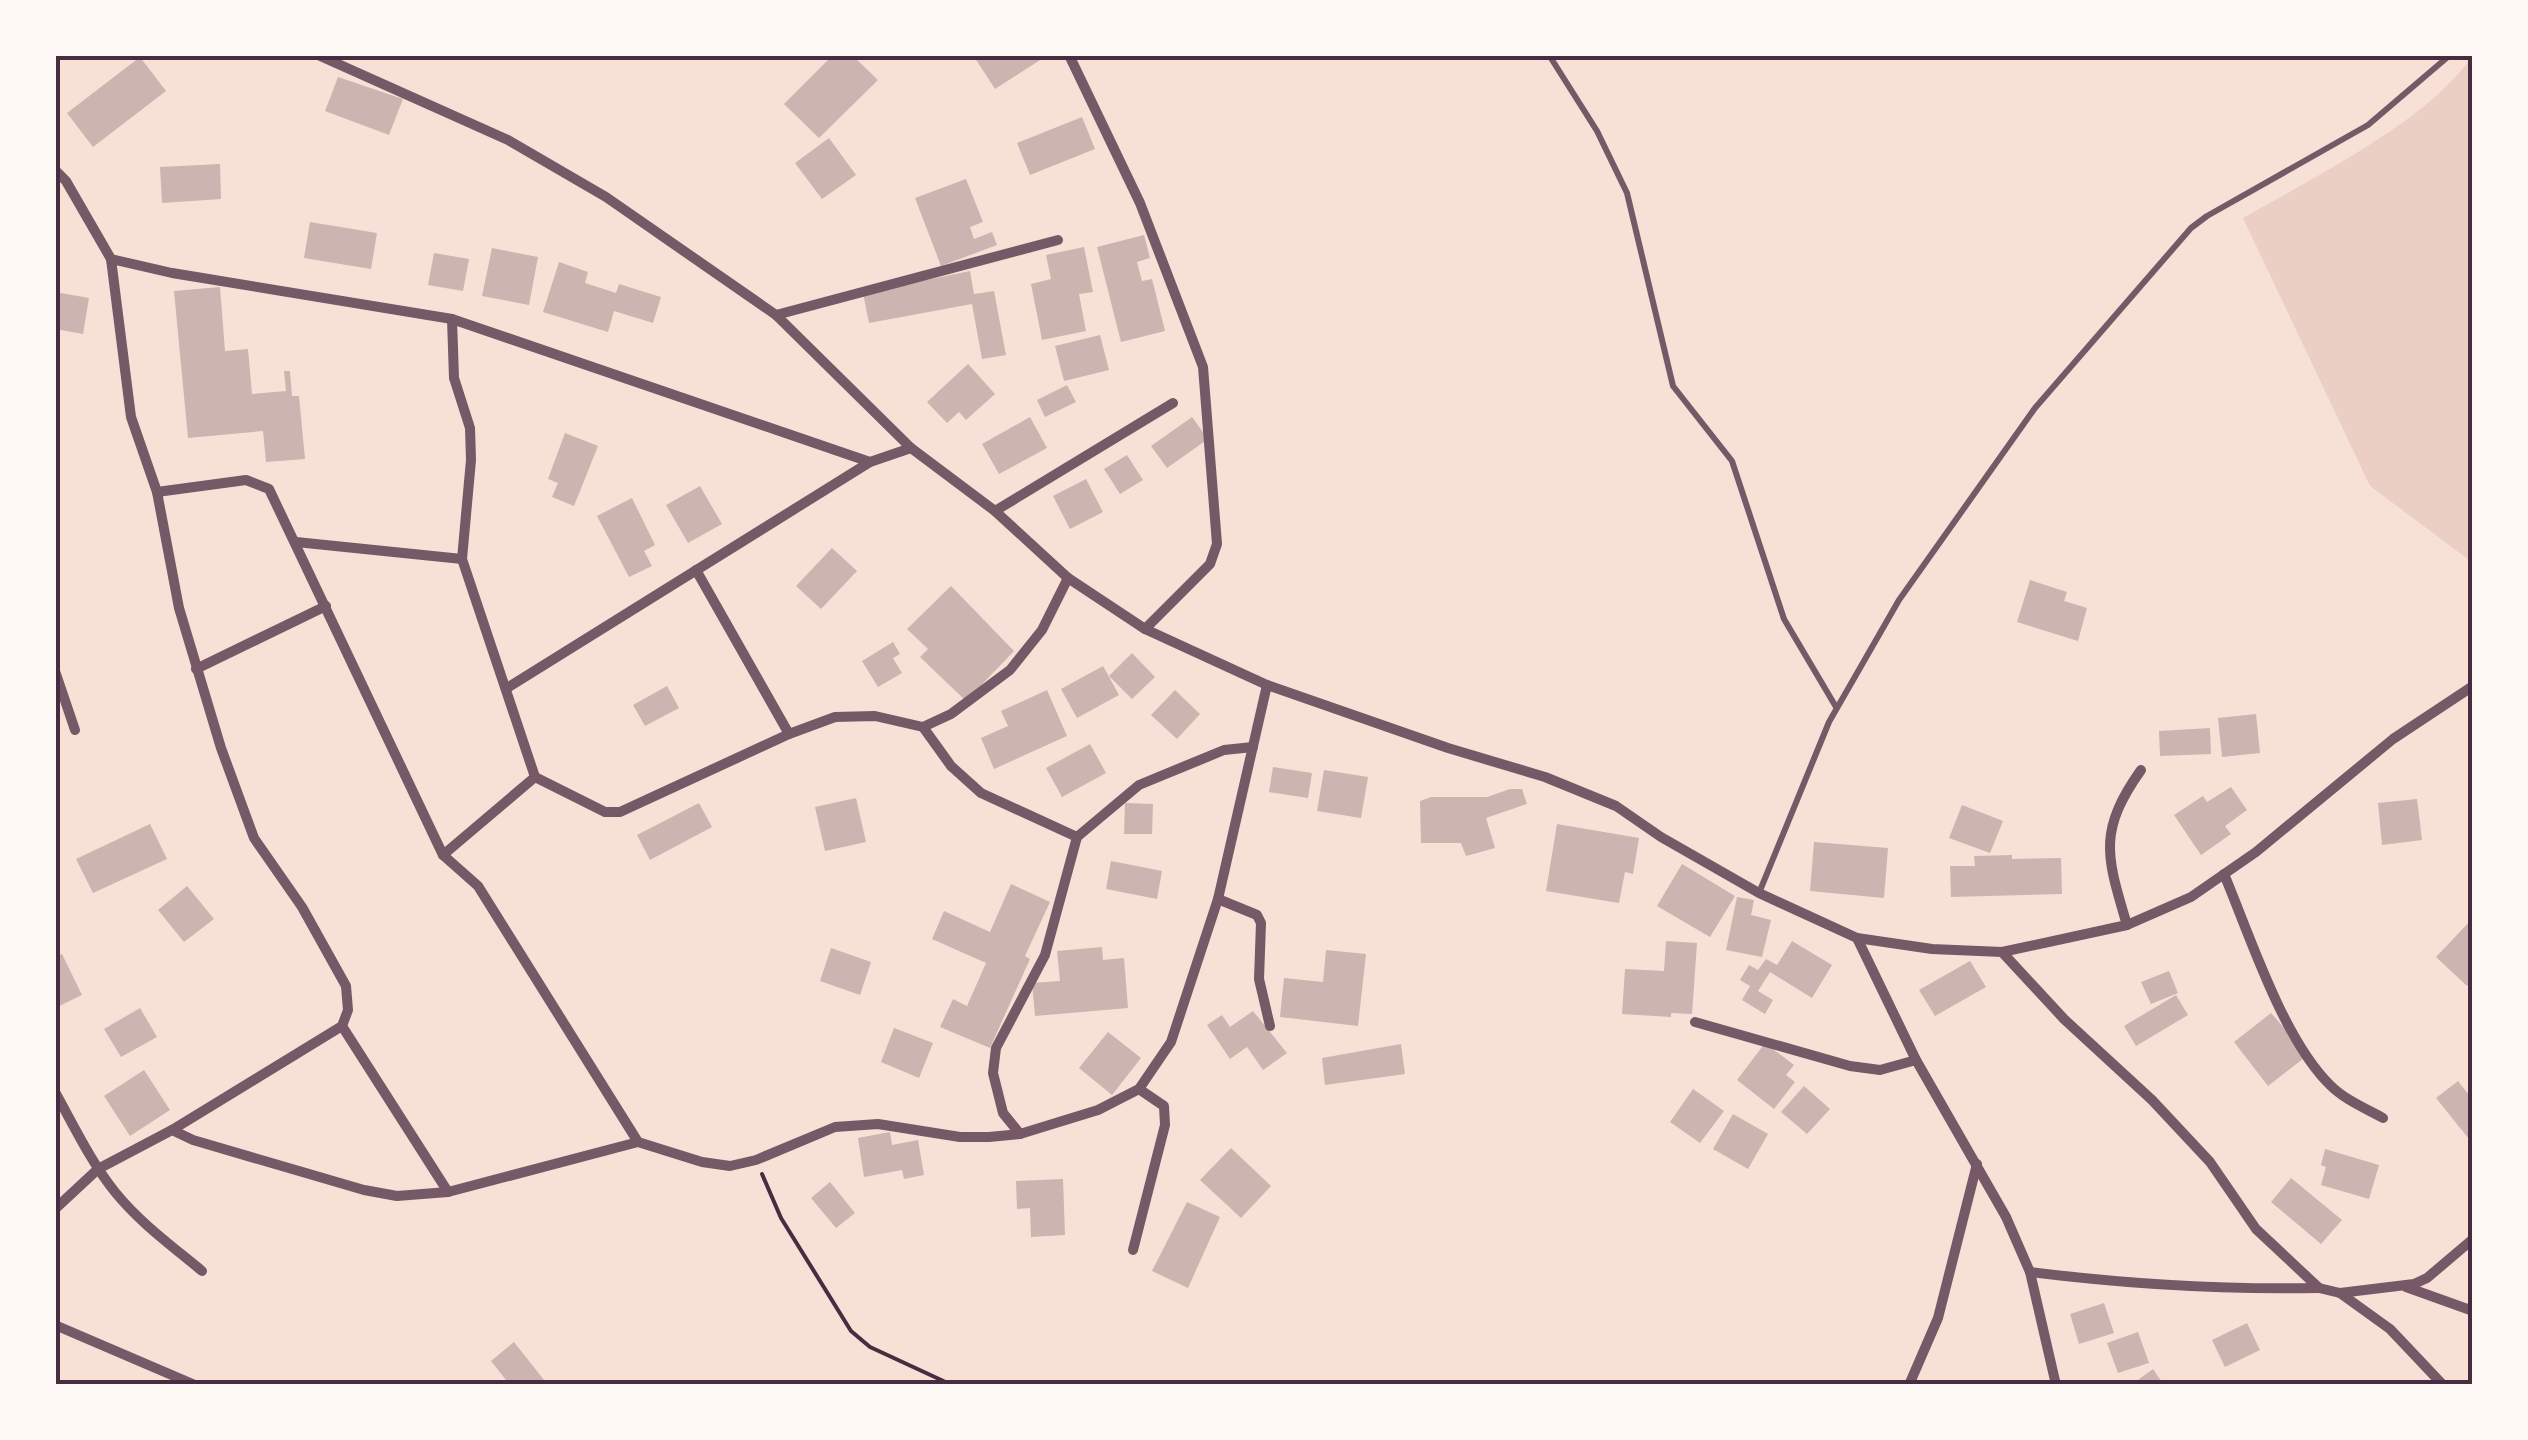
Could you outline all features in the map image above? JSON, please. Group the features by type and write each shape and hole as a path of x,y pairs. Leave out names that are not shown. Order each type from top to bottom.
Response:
{"street":[{"path":"318,55 524,150 606,197 776,316 911,448 996,511 1068,578 1145,629 1268,685 1448,748 1544,776 1598,798 1759,893 1856,938 1932,949 2002,952 2127,925 2191,898 2393,740 2473,686"},
{"path":"1069,55 1140,204 1203,368 1216,544 1210,564 1145,629"},
{"path":"55,170 66,180 111,259 131,417 157,492 179,608 196,669 254,838 302,907 346,986 348,1010 342,1026 172,1130 98,1169 55,1209"},
{"path":"776,316 1058,240"},
{"path":"111,259 172,273 452,319 870,462"},
{"path":"452,319 454,378 470,428 462,559 535,778 605,812 620,812 836,716 876,716 922,727 951,714 1010,670 1042,630 1068,578"},
{"path":"996,511 1174,403"},
{"path":"508,688 870,462 911,448"},
{"path":"157,492 246,480 269,489 443,855 478,886 638,1142"},
{"path":"296,542 462,559"},
{"path":"696,570 789,734"},
{"path":"196,669 326,606"},
{"path":"55,671 75,730"},
{"path":"172,1130 193,1140 397,1196 448,1192 638,1142 702,1162 730,1166 756,1160 834,1127 878,1124 960,1138 1020,1134 1098,1110 1139,1089 1171,1042 1218,899 1268,685"},
{"path":"922,727 951,766 981,792 1077,836"},
{"path":"1020,1134 1002,1113 993,1073 996,1048 1045,955 1077,836 1139,786 1224,750 1253,748"},
{"path":"2127,925 2108,850 2118,808 2141,770"},
{"path":"443,855 535,778"},
{"path":"2224,874 2280,1004 2319,1073 2344,1096 2383,1118"},
{"path":"1218,899 1256,915 1261,923 1259,979 1270,1026"},
{"path":"1856,938 1916,1060 1977,1163 2030,1272 2056,1385"},
{"path":"2002,952 2064,1019 2210,1162 2256,1228 2319,1288"},
{"path":"1696,1022 1850,1066 1880,1070 1916,1060"},
{"path":"342,1026 448,1192"},
{"path":"1133,1250 1165,1125 1164,1106 1139,1089"},
{"path":"55,1092 98,1169 142,1221 202,1271"},
{"path":"1909,1385 1938,1318 1977,1163"},
{"path":"2030,1272 2118,1283 2255,1290 2319,1288 2340,1293 2400,1286 2428,1278 2473,1240"},
{"path":"2400,1286 2473,1311"},
{"path":"2340,1293 2390,1329 2443,1385"},
{"path":"55,1325 196,1385"}],"lane":[{"path":"1549,55 1597,131 1627,193 1673,386 1732,461 1784,619 1837,708"},
{"path":"1759,893 1837,708 1899,600 2035,408 2191,228 2368,125 2450,55"}],"path":[{"path":"756,1160 781,1218 852,1332 870,1347 952,1385"}],"shaded area":[{"path":"2473,55 2473,563 2370,486 2243,218 2399,125 2428,103"}],"building":[{"path":"833,55 852,55 878,80 819,138 784,104"},
{"path":"973,55 1048,55 995,89"},
{"path":"140,57 166,91 93,147 67,113"},
{"path":"338,77 403,99 389,135 325,111"},
{"path":"1082,117 1095,149 1030,175 1017,143"},
{"path":"829,138 856,175 822,199 795,163"},
{"path":"220,164 221,199 162,203 160,167"},
{"path":"966,179 983,222 970,227 974,239 992,232 997,245 941,266 915,198"},
{"path":"310,222 377,233 371,269 304,258"},
{"path":"1144,235 1150,258 1137,262 1142,281 1152,279 1165,331 1121,342 1097,247"},
{"path":"1084,247 1093,292 1079,294 1086,331 1042,340 1031,284 1051,279 1046,255"},
{"path":"492,248 538,257 529,305 482,296"},
{"path":"434,253 469,259 463,291 428,285"},
{"path":"559,262 588,272 585,283 616,293 619,284 661,297 653,323 614,311 608,332 543,312"},
{"path":"970,271 974,294 994,291 1006,355 982,359 972,304 869,323 863,293"},
{"path":"220,287 225,351 248,349 252,394 286,391 284,371 290,371 292,396 299,396 305,459 266,462 263,431 188,438 174,291"},
{"path":"55,292 89,298 83,334 55,329"},
{"path":"1100,335 1109,370 1064,381 1055,346"},
{"path":"968,364 995,394 966,420 959,412 947,423 927,402"},
{"path":"1067,385 1076,402 1045,417 1037,400"},
{"path":"1030,417 1047,448 999,474 982,444"},
{"path":"1192,417 1208,439 1167,468 1151,446"},
{"path":"565,433 598,446 574,506 552,497 558,483 548,479"},
{"path":"1127,455 1143,480 1120,494 1104,469"},
{"path":"1086,479 1103,512 1070,529 1053,496"},
{"path":"700,486 722,524 688,543 666,505"},
{"path":"632,498 655,545 644,551 652,566 629,577 597,516"},
{"path":"832,548 857,571 821,609 796,586"},
{"path":"2030,580 2067,592 2064,601 2087,608 2078,641 2017,622"},
{"path":"951,586 1014,651 966,701 920,657 928,649 907,629"},
{"path":"893,642 900,654 893,658 902,673 878,687 862,661"},
{"path":"1132,653 1155,677 1132,699 1109,676"},
{"path":"1103,666 1119,695 1077,718 1061,689"},
{"path":"667,686 679,708 645,726 633,705"},
{"path":"1047,690 1067,736 994,769 981,738 1008,726 1001,711"},
{"path":"1175,690 1200,714 1177,739 1151,715"},
{"path":"2256,714 2260,753 2222,757 2218,718"},
{"path":"2210,728 2211,754 2160,756 2159,731"},
{"path":"1090,744 1106,773 1062,797 1046,768"},
{"path":"1273,767 1312,773 1308,798 1269,792"},
{"path":"1324,770 1368,777 1361,818 1317,811"},
{"path":"2231,787 2247,810 2225,826 2231,834 2201,855 2174,815 2203,796 2207,802"},
{"path":"1522,789 1527,804 1486,818 1495,848 1466,856 1461,843 1421,843 1420,801 1431,797 1487,797"},
{"path":"856,798 866,842 825,851 815,807"},
{"path":"2417,799 2422,840 2382,845 2378,803"},
{"path":"699,803 712,827 650,860 637,835"},
{"path":"1125,803 1153,804 1152,834 1124,834"},
{"path":"1962,805 2003,821 1990,853 1949,838"},
{"path":"150,824 167,859 93,893 76,859"},
{"path":"1557,824 1639,838 1633,874 1625,872 1619,903 1546,891"},
{"path":"1814,842 1888,848 1884,898 1810,891"},
{"path":"2012,855 2012,859 2061,858 2062,894 1951,897 1950,866 1975,866 1974,856"},
{"path":"1111,861 1162,871 1157,899 1106,889"},
{"path":"1682,864 1735,896 1710,937 1657,906"},
{"path":"1011,884 1050,902 1025,956 1030,959 990,1048 940,1027 953,999 967,1006 986,963 932,939 944,911 990,932"},
{"path":"187,886 214,919 184,942 158,910"},
{"path":"1737,897 1754,900 1751,915 1771,920 1762,957 1726,950"},
{"path":"2473,918 2473,980 2467,986 2436,957"},
{"path":"1666,941 1697,943 1692,1014 1622,1014 1625,969 1664,971"},
{"path":"1792,941 1832,965 1812,998 1770,972 1758,991 1773,1000 1765,1014 1742,1000 1750,986 1740,980 1749,965 1758,970 1766,959 1777,965"},
{"path":"1102,947 1103,960 1124,958 1128,1008 1035,1016 1032,983 1060,981 1057,951"},
{"path":"831,948 871,962 860,995 820,981"},
{"path":"1326,950 1366,954 1358,1026 1280,1017 1284,978 1323,982"},
{"path":"62,954 82,995 55,1008 55,958"},
{"path":"1970,961 1986,987 1935,1016 1919,990"},
{"path":"2169,971 2178,993 2151,1004 2141,982"},
{"path":"2176,995 2188,1015 2136,1046 2124,1026"},
{"path":"140,1008 157,1037 121,1057 104,1029"},
{"path":"1253,1011 1287,1053 1263,1070 1247,1047 1230,1059 1207,1025 1222,1015 1230,1027"},
{"path":"2271,1013 2308,1055 2268,1086 2234,1042"},
{"path":"894,1028 933,1043 919,1078 881,1062"},
{"path":"1108,1032 1141,1058 1112,1095 1079,1068"},
{"path":"1765,1043 1794,1065 1786,1075 1795,1082 1774,1109 1737,1080"},
{"path":"1401,1044 1405,1074 1325,1085 1322,1058"},
{"path":"144,1070 170,1110 130,1136 104,1096"},
{"path":"2458,1081 2473,1100 2473,1144 2436,1098"},
{"path":"1804,1086 1830,1109 1807,1134 1781,1112"},
{"path":"1693,1089 1724,1111 1700,1143 1670,1122"},
{"path":"1733,1114 1768,1134 1748,1169 1713,1149"},
{"path":"890,1132 892,1145 918,1140 924,1175 904,1179 902,1170 864,1177 858,1138"},
{"path":"1231,1148 1271,1186 1241,1218 1200,1180"},
{"path":"2325,1149 2379,1165 2369,1199 2321,1185"},
{"path":"2291,1178 2342,1220 2321,1244 2271,1202"},
{"path":"1063,1179 1065,1235 1031,1237 1030,1208 1017,1209 1016,1181"},
{"path":"830,1182 855,1213 836,1228 811,1198"},
{"path":"1187,1202 1220,1217 1188,1288 1152,1271"},
{"path":"2104,1303 2114,1333 2079,1344 2070,1314"},
{"path":"2247,1323 2260,1350 2225,1367 2212,1340"},
{"path":"2138,1332 2149,1363 2118,1373 2107,1343"},
{"path":"514,1342 548,1385 510,1385 491,1361"},
{"path":"2153,1369 2164,1385 2131,1385"}]}
